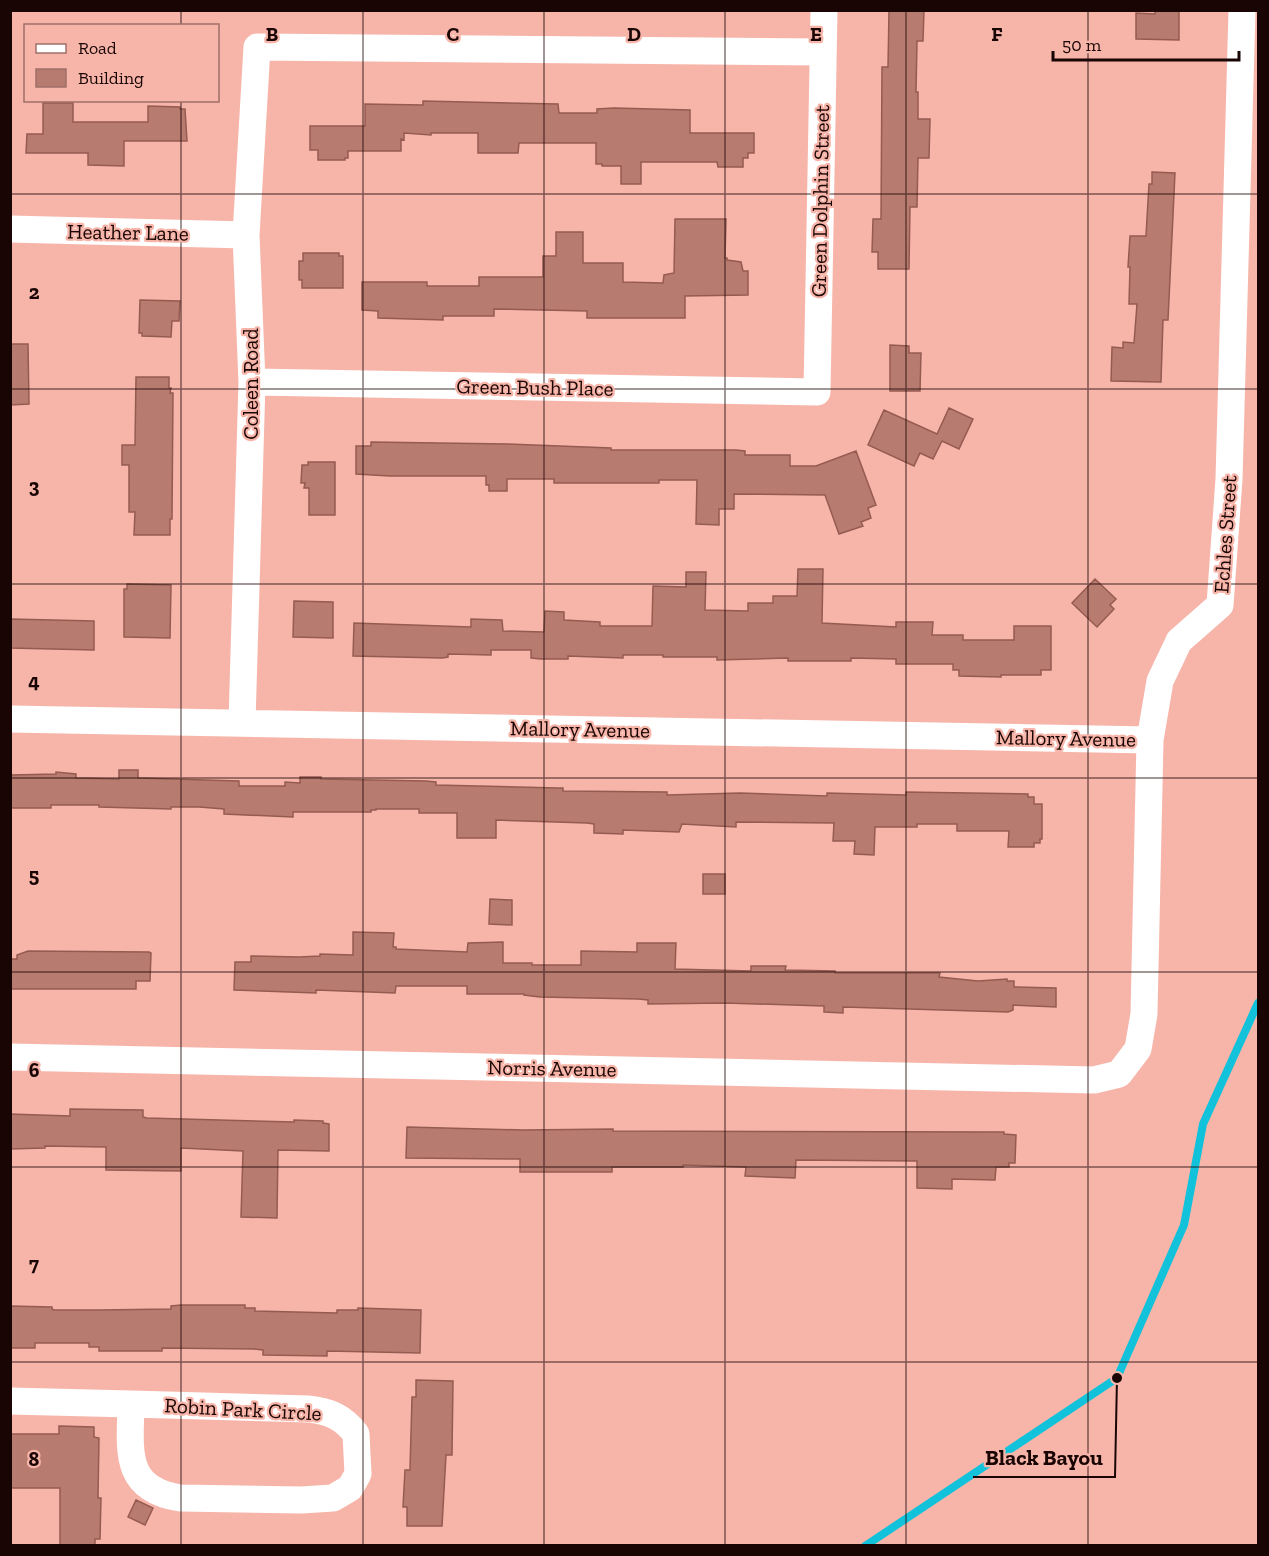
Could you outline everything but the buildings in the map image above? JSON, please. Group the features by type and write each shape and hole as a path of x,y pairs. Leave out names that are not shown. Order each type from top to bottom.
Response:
{"street":[{"name":"Green Dolphin Street","path":"817,392 824,10"},
{"name":"Echles Street","path":"1094,1080 1119,1074 1138,1049 1144,1014 1150,740 1161,681 1179,641 1220,605 1229,478 1242,10"},
{"name":"Coleen Road","path":"242,722 252,382 246,235 257,47 823,52"},
{"name":"Heather Lane","path":"10,229 246,235"},
{"name":"Green Bush Place","path":"252,382 817,392"},
{"name":"Mallory Avenue","path":"10,719 1150,740"},
{"name":"Norris Avenue","path":"10,1057 1094,1080"},
{"name":"Robin Park Circle","path":"10,1401 131,1404 308,1409 324,1411 338,1416 356,1434 358,1474 350,1488 333,1497 279,1499 164,1495 150,1489 140,1481 135,1469 130,1436 131,1404"}],"waterway":[{"path":"865,1546 1117,1378 1184,1225 1203,1124 1258,1003"}],"place":[{"name":"Black Bayou","path":"1117,1378"}]}
